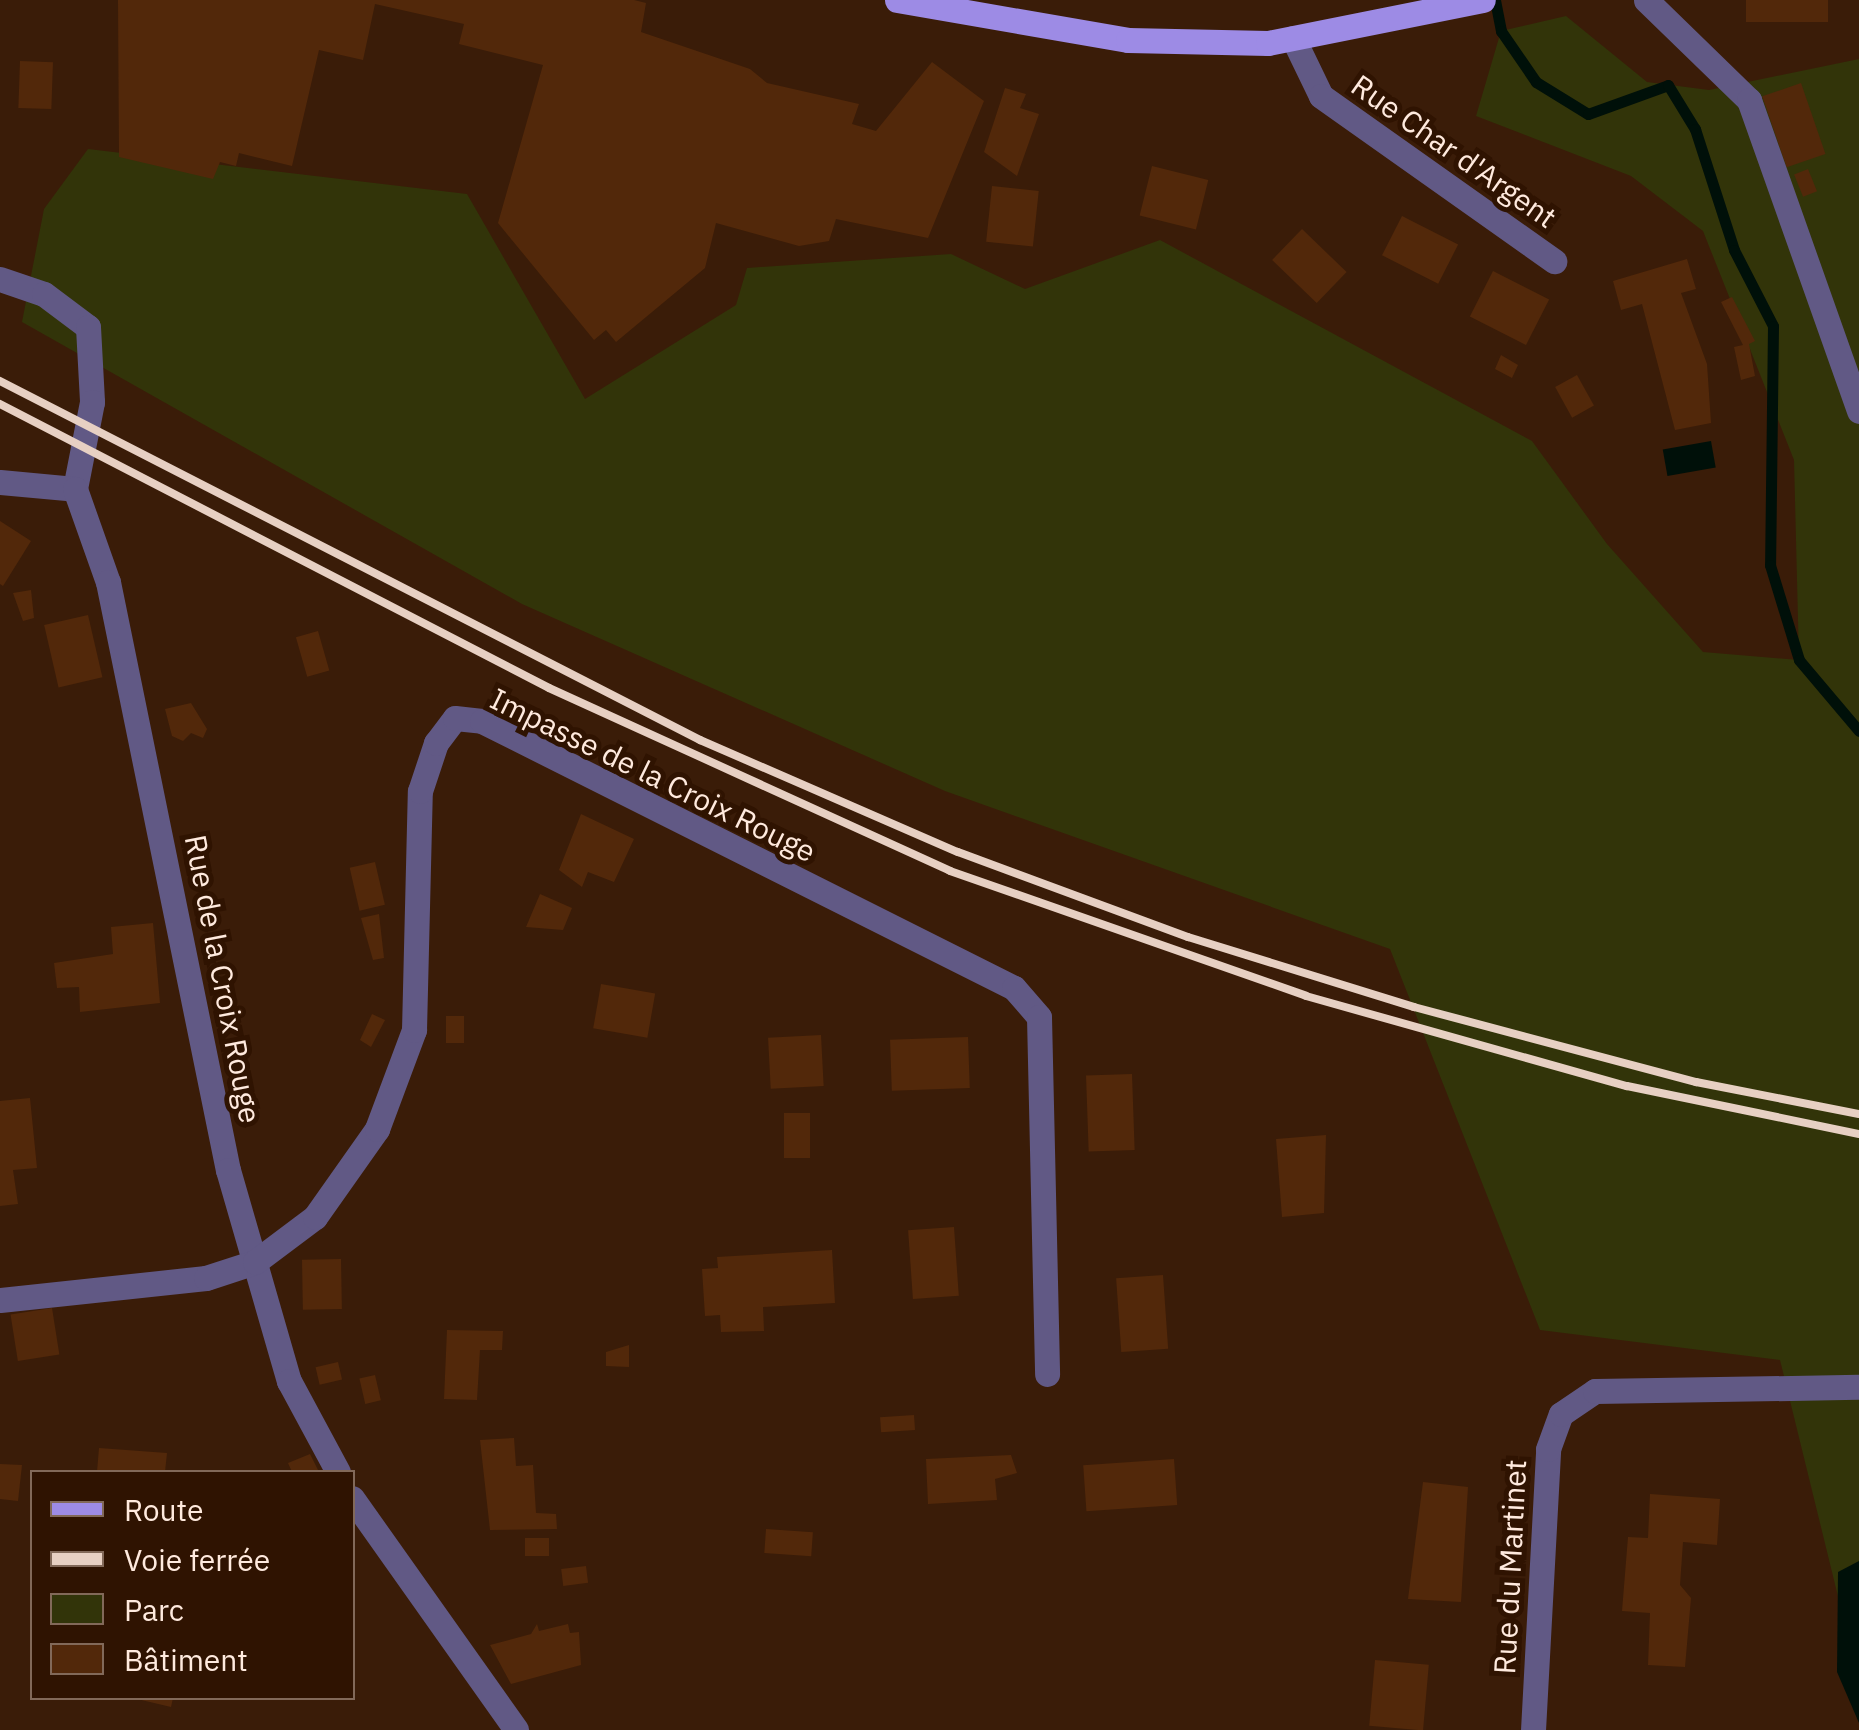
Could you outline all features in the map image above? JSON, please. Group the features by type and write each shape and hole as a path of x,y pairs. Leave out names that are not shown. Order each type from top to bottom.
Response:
{"main road":[{"name":"Rue Char d'Argent","path":"897,0 1128,40 1293,38 1483,0"}],"street":[{"path":"1646,0 1749,100 1859,411"},
{"name":"Rue Char d'Argent","path":"1293,38 1321,96 1554,261"},
{"path":"0,279 44,294 88,326 92,402 74,489 0,482"},
{"name":"Rue de la Croix Rouge","path":"74,489 108,582 228,1170 289,1382 337,1470"},
{"name":"Impasse de la Croix Rouge","path":"255,1262 315,1217 377,1129 414,1030 420,791 436,742 455,718 482,721 1014,988 1038,1017 1047,1374"},
{"path":"0,1300 206,1278 255,1262"},
{"name":"Rue du Martinet","path":"1533,1730 1548,1449 1561,1414 1595,1391 1859,1386"},
{"path":"355,1502 516,1730"}],"green space":[{"path":"1566,16 1647,82 1709,90 1859,59 1859,1682 1780,1360 1540,1330 1390,949 945,791 522,604 22,322 44,209 88,149 467,194 585,399 736,305 747,268 951,254 1025,289 1160,240 1532,441 1607,544 1703,652 1799,660 1794,460 1703,231 1631,176 1476,116 1501,31"}],"shaded area":[{"path":"1711,441 1716,468 1667,476 1663,450"},
{"path":"1859,1561 1859,1723 1837,1672 1838,1572"}],"building":[{"path":"118,0 634,0 646,3 641,32 750,69 767,83 859,104 852,124 876,131 932,62 984,101 928,238 836,219 829,241 799,246 716,223 705,268 616,342 606,330 594,340 498,223 543,65 459,44 464,24 375,4 363,60 319,50 292,166 239,153 236,166 220,162 213,179 119,157"},
{"path":"1746,0 1828,0 1828,22 1746,22"},
{"path":"20,61 53,62 51,109 18,108"},
{"path":"1801,83 1825,154 1787,167 1762,96"},
{"path":"1005,88 1026,94 1020,108 1039,114 1017,176 984,152"},
{"path":"1152,166 1208,180 1196,230 1140,215"},
{"path":"1808,169 1817,191 1803,197 1794,175"},
{"path":"992,186 1039,191 1033,247 986,242"},
{"path":"1402,216 1458,245 1438,284 1382,255"},
{"path":"1302,229 1347,272 1317,303 1272,260"},
{"path":"1687,259 1696,289 1681,293 1707,364 1711,423 1675,430 1642,304 1621,310 1613,281"},
{"path":"1493,271 1549,300 1526,345 1470,316"},
{"path":"1732,297 1755,341 1749,344 1755,376 1741,380 1734,347 1743,345 1721,302"},
{"path":"1501,355 1518,365 1512,378 1495,369"},
{"path":"1577,375 1594,406 1572,418 1555,387"},
{"path":"0,521 31,541 3,586 0,584"},
{"path":"31,590 34,618 23,621 13,593"},
{"path":"88,615 102,677 59,687 44,625"},
{"path":"318,631 329,670 307,677 296,637"},
{"path":"191,703 207,729 203,738 191,733 183,741 172,736 165,709"},
{"path":"581,814 634,839 614,882 588,872 582,887 559,870"},
{"path":"375,862 385,905 360,911 350,868"},
{"path":"540,894 572,908 563,930 526,927"},
{"path":"379,914 384,958 373,960 361,918"},
{"path":"153,923 160,1003 80,1012 79,987 57,988 54,963 113,954 111,927"},
{"path":"601,984 655,994 647,1038 593,1028"},
{"path":"372,1014 385,1020 371,1047 360,1040"},
{"path":"446,1016 464,1016 464,1043 446,1043"},
{"path":"821,1035 824,1086 771,1089 768,1038"},
{"path":"968,1037 970,1088 892,1091 890,1040"},
{"path":"1132,1074 1135,1150 1089,1152 1086,1076"},
{"path":"30,1098 37,1168 13,1170 18,1204 0,1206 0,1101"},
{"path":"784,1113 810,1113 810,1158 784,1158"},
{"path":"1326,1135 1324,1213 1282,1217 1276,1139"},
{"path":"954,1227 959,1296 913,1299 908,1230"},
{"path":"832,1250 835,1303 763,1307 764,1331 721,1332 720,1315 705,1316 702,1269 718,1268 717,1257"},
{"path":"341,1259 342,1309 303,1310 302,1260"},
{"path":"1163,1275 1168,1349 1121,1352 1116,1278"},
{"path":"52,1308 59,1354 18,1361 11,1315"},
{"path":"447,1330 503,1331 502,1350 480,1350 477,1400 444,1399"},
{"path":"629,1345 629,1367 606,1366 606,1352"},
{"path":"338,1362 342,1380 320,1385 316,1367"},
{"path":"375,1375 381,1400 365,1404 359,1379"},
{"path":"914,1415 915,1430 881,1432 880,1417"},
{"path":"514,1438 516,1466 533,1465 536,1513 556,1514 557,1529 490,1530 480,1440"},
{"path":"99,1448 167,1453 165,1470 97,1470"},
{"path":"310,1454 318,1470 291,1470 288,1463"},
{"path":"1011,1455 1017,1473 995,1479 997,1500 928,1504 926,1459"},
{"path":"1174,1459 1177,1505 1086,1511 1083,1465"},
{"path":"0,1464 22,1465 18,1501 0,1499"},
{"path":"1423,1482 1468,1487 1461,1602 1408,1599"},
{"path":"1650,1494 1720,1499 1717,1545 1683,1542 1680,1585 1691,1598 1685,1667 1648,1665 1650,1613 1622,1611 1628,1537 1648,1538"},
{"path":"766,1529 813,1532 811,1556 764,1553"},
{"path":"525,1538 549,1538 549,1556 525,1556"},
{"path":"586,1566 588,1583 563,1586 561,1569"},
{"path":"537,1624 539,1631 568,1624 570,1633 579,1632 581,1665 511,1684 490,1645 531,1634"},
{"path":"1375,1660 1429,1665 1423,1730 1369,1726"},
{"path":"141,1700 173,1700 171,1707"}],"waterway":[{"path":"1495,0 1501,31 1536,82 1588,114 1668,85 1695,129 1734,250 1773,326 1770,565 1799,660 1859,731"}],"railway":[{"path":"0,381 700,740 958,852 1188,937 1414,1007 1696,1082 1859,1114"},
{"path":"0,404 549,688 950,871 1306,996 1627,1086 1859,1134"}]}
